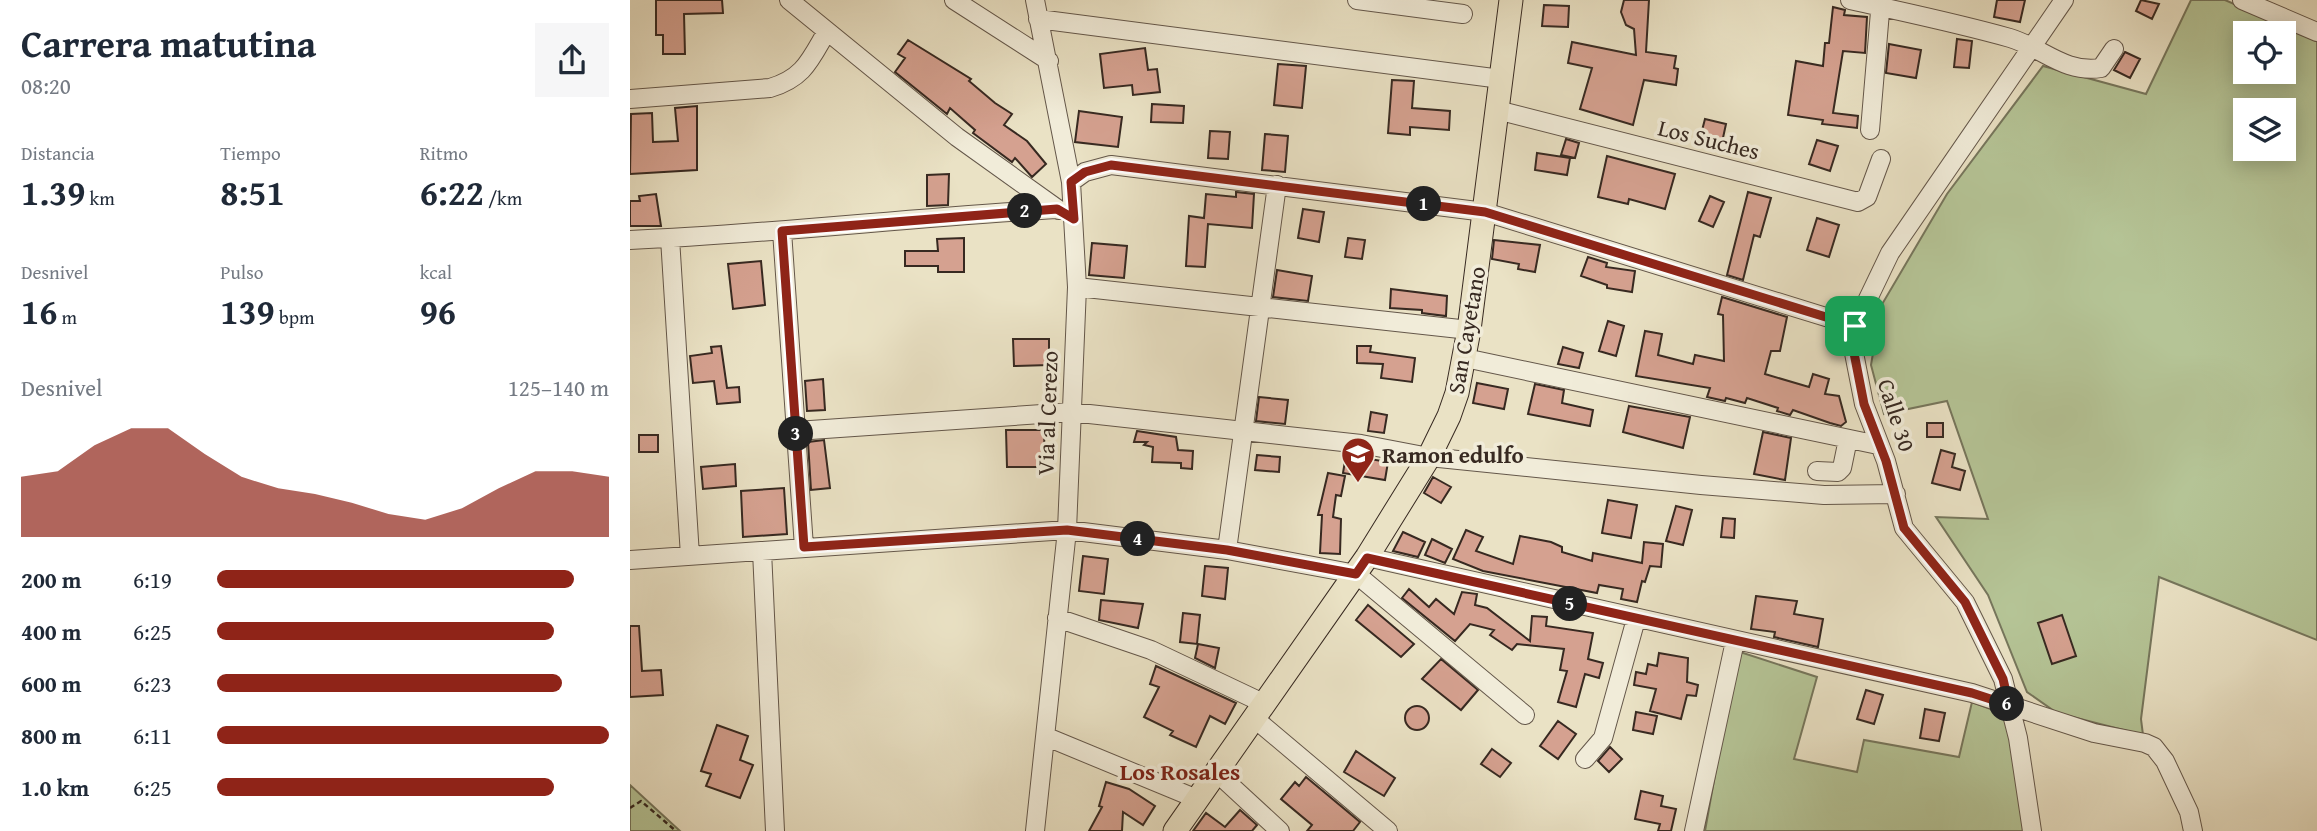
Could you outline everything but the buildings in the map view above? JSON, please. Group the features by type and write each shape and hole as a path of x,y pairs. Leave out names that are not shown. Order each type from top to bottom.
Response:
{"main road":[{"name":"San Cayetano","path":"1175,831 1362,566 1429,457 1449,416 1465,358 1511,0"}],"street":[{"path":"789,0 957,137 1074,219"},
{"path":"954,0 1049,61"},
{"name":"Via al Cerezo","path":"1035,0 1071,182 1077,287 1067,530 1035,831"},
{"path":"1357,0 1430,5 1463,14"},
{"path":"1850,0 1881,3 2005,37 2089,70 2101,68 2114,49"},
{"name":"Calle 30","path":"2032,831 2012,706 2003,679 1965,602 1904,528 1896,495 1864,404 1854,353 1855,326 1890,253 2038,51 2064,0"},
{"path":"2242,0 2317,32"},
{"path":"1870,130 1881,3"},
{"path":"1038,19 1501,79"},
{"path":"630,99 770,88 790,82 804,70 827,31"},
{"name":"Los Suches","path":"1497,110 1858,202 1867,197 1881,159"},
{"path":"1071,182 1085,172 1111,165 1485,212 1855,326"},
{"path":"1227,550 1277,185"},
{"path":"630,240 1057,209"},
{"path":"782,231 804,547"},
{"path":"670,238 690,556"},
{"path":"1077,287 1469,330"},
{"path":"1465,358 1878,445"},
{"path":"796,430 1071,412 1361,444 1429,457 1750,489 1824,495 1896,495"},
{"path":"1817,471 1838,472 1842,468 1848,439"},
{"path":"630,560 1067,530 1362,566 1636,619 1972,693 2048,718 2154,747 2165,761 2189,812 2193,831"},
{"path":"762,551 775,831"},
{"path":"1362,566 1525,715"},
{"path":"1057,618 1150,650 1258,710 1388,831"},
{"path":"1585,759 1603,738 1636,619"},
{"path":"1694,831 1735,640"},
{"path":"1047,737 1197,799"},
{"path":"1216,772 1280,831"}],"path":[{"path":"630,808 640,801 676,831"}],"green space":[{"path":"2191,0 2225,0 2273,21 2233,21 2233,84 2296,84 2296,31 2317,40 2317,640 2159,577 2141,719 2143,735 2057,713 2027,692 1988,595 1936,517 1988,519 1947,401 1884,414 1871,365 1881,306 1947,194 2043,66 2146,94"},
{"path":"1737,651 1817,677 1794,759 1857,772 1864,740 1959,757 1972,702 2012,717 2026,831 1705,831"},
{"path":"630,785 680,831 630,831"}],"place":[{"name":"Ramon edulfo","path":"1358,484"}],"district":[{"name":"Los Rosales","path":"1180,771"}],"route":[{"path":"1111,165 1485,212 1855,326 1854,353 1864,404 1886,461 1904,528 1965,602 2003,679 2009,705 1972,693 1367,558 1356,574 1227,550 1067,530 804,547 782,231 1057,209 1074,219 1071,182 1085,172 1111,165"}]}
